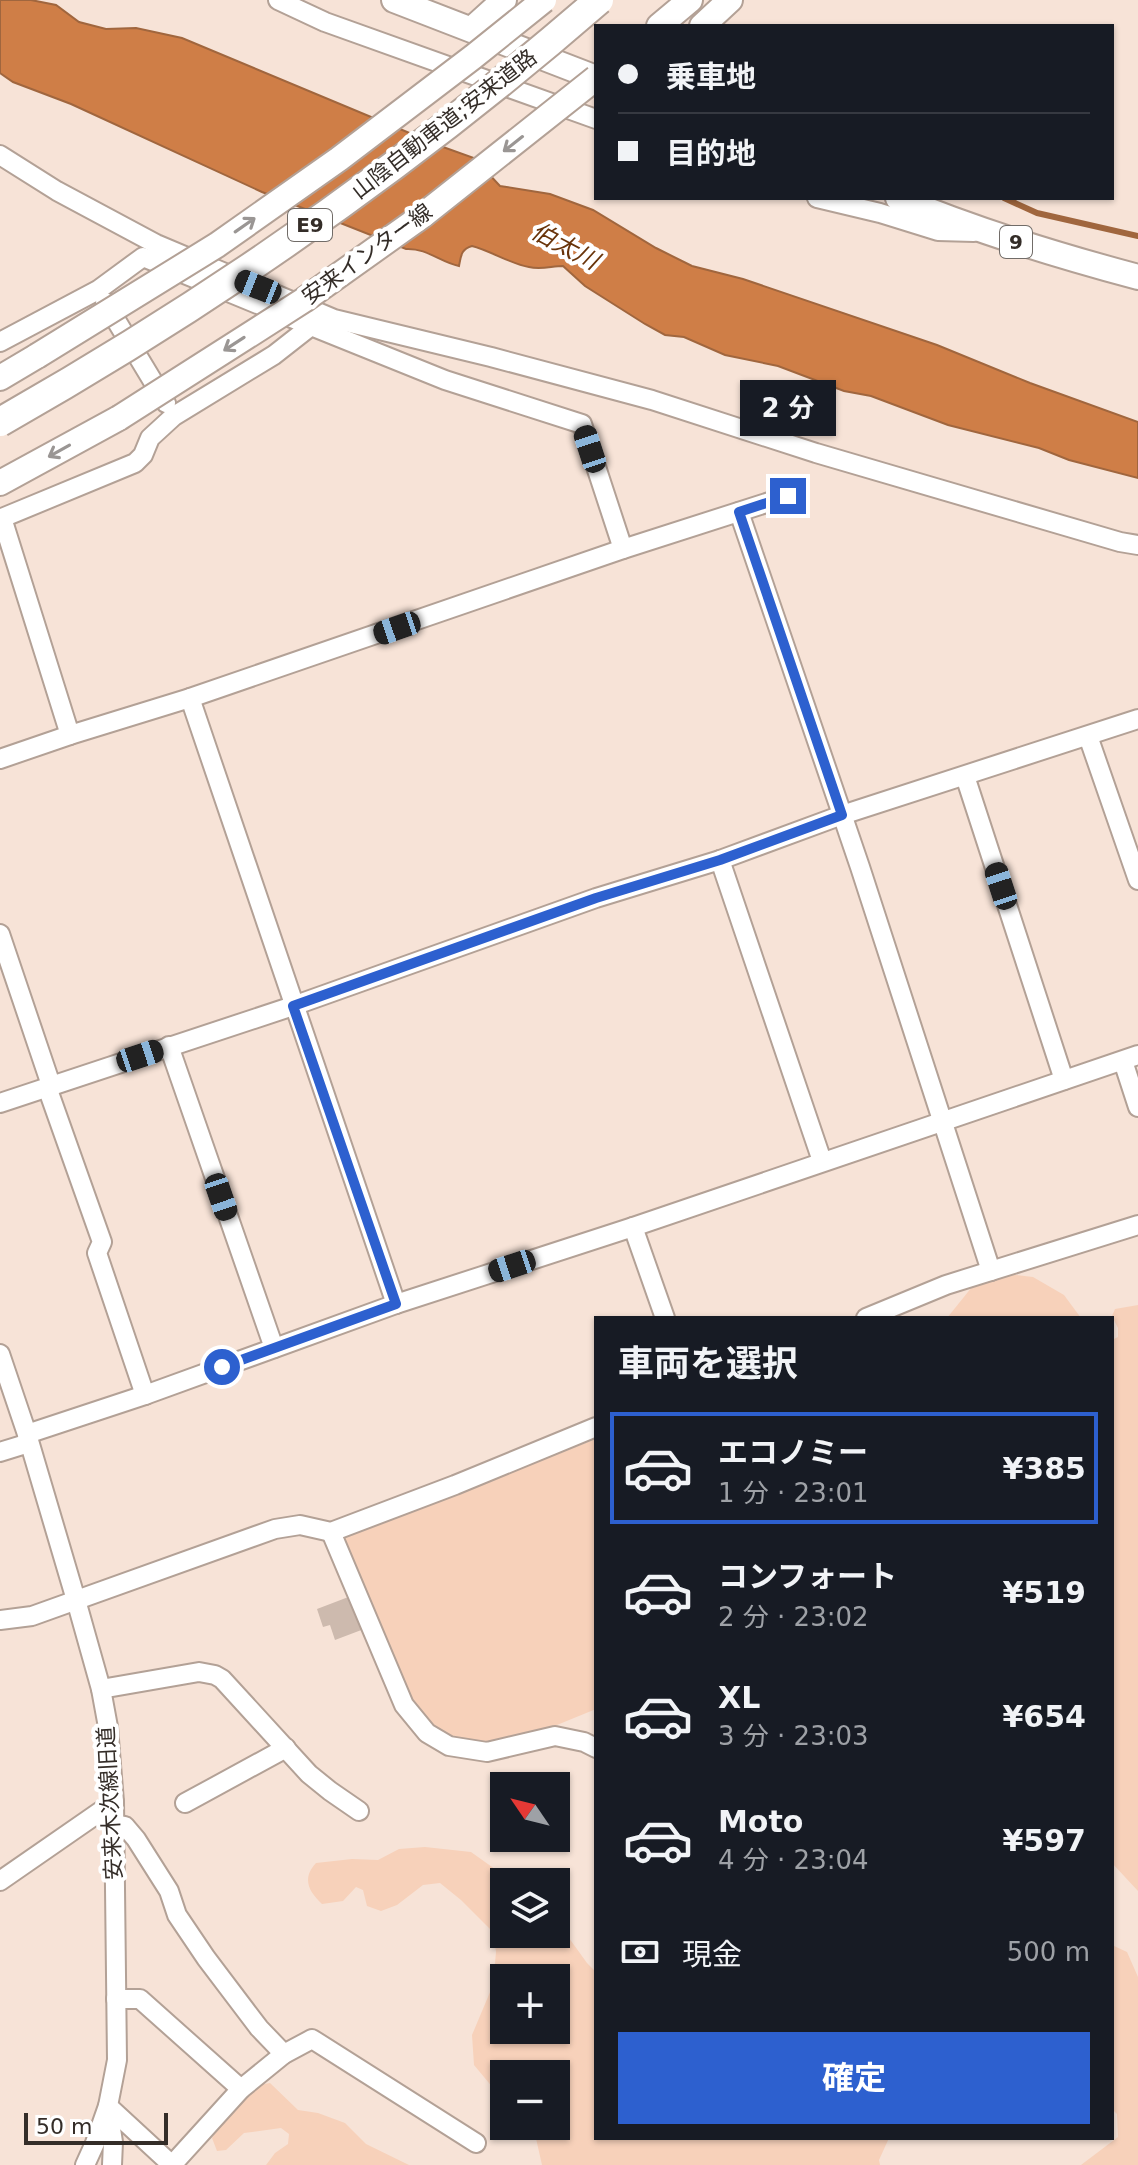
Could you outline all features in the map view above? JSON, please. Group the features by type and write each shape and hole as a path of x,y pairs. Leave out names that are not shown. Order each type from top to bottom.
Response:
{"highway":[{"name":"山陰自動車道;安来道路","path":"0,409 90,356 264,245 423,130 583,0"},
{"name":"山陰自動車道;安来道路","path":"0,422 95,366 272,252 430,137 599,0"}],"main road":[{"path":"394,0 594,77"},
{"path":"472,29 504,0"},
{"path":"0,378 217,245 351,150 544,0"},
{"path":"661,24 690,0"},
{"path":"704,24 730,0"},
{"name":"安来インター線","path":"0,483 119,418 304,300 422,216 594,80"},
{"name":"9","path":"903,200 985,232 1138,277"}],"street":[{"path":"278,0 325,22 594,118"},
{"path":"0,155 150,251 311,326 332,326 491,357 652,400 832,458 1013,512 1138,545"},
{"path":"825,200 938,231 985,232"},
{"path":"0,342 98,290 150,251"},
{"path":"150,251 332,326 445,380 582,424 623,549"},
{"path":"98,290 174,416"},
{"path":"70,735 1,519 135,463 143,455 150,438 174,416 274,355 311,326"},
{"path":"0,759 788,496"},
{"path":"739,512 991,1271"},
{"path":"190,698 396,1304"},
{"path":"0,1103 293,1006 596,898 720,860 842,815 1138,719"},
{"path":"1088,736 1138,880"},
{"path":"965,776 1064,1080"},
{"path":"720,860 822,1161"},
{"path":"0,934 102,1242 97,1253 145,1395"},
{"path":"169,1046 274,1348"},
{"path":"0,1452 28,1438 396,1304 1130,1058 1138,1107"},
{"path":"871,1316 946,1285 1138,1225"},
{"path":"633,1227 664,1316"},
{"name":"安来木次線旧道","path":"0,1354 76,1600 101,1689 108,1727 114,1802 117,2060 108,2106 85,2165"},
{"path":"0,1620 32,1616 275,1529 300,1525 331,1532 594,1428"},
{"path":"331,1532 404,1705 427,1733 449,1746 487,1752 555,1736 594,1747"},
{"path":"101,1689 199,1672 215,1675 309,1774 359,1811"},
{"path":"185,1803 286,1748"},
{"path":"0,1881 114,1802"},
{"path":"114,1824 125,1826 136,1839 169,1891 177,1915 206,1958 259,2028 284,2054"},
{"path":"116,1999 140,1999 241,2089"},
{"path":"108,2106 172,2165 241,2089 284,2054 312,2039 476,2143"},
{"path":"108,2106 113,2142 112,2165"}],"shaded area":[{"path":"997,1273 1033,1277 1064,1295 1080,1316 949,1316 976,1282"},
{"path":"1138,1305 1138,1891 1114,1865 1114,1339 1118,1337 1118,1328 1112,1316 1115,1309"},
{"path":"594,1440 594,1710 513,1743 476,1746 434,1733 409,1697 344,1537"},
{"path":"425,1847 471,1852 493,1868 490,1868 490,1929 440,1883 423,1885 397,1905 381,1911 367,1906 363,1890 356,1887 343,1901 322,1904 308,1884 309,1874 316,1863 378,1860 399,1849"},
{"path":"570,1939 594,1970 594,2140 888,2140 879,2160 880,2165 542,2165 536,2140 570,2140 570,2060 490,2060 490,2084 474,2065 472,2035 490,1992 490,2044 570,2044 570,1964 495,1964 495,1948 570,1948"},
{"path":"1114,1946 1127,1952 1138,1977 1138,2165 1081,2165 1118,2137 1117,2114 1114,2111"},
{"path":"270,2083 298,2110 318,2113 345,2123 366,2144 409,2165 266,2165 275,2153 288,2144 289,2134 281,2128 244,2133 226,2150 217,2151 212,2138 227,2115 252,2086"}],"water":[{"name":"伯太川","path":"0,0 31,0 56,5 79,22 106,29 136,28 182,38 474,158 500,186 550,194 593,210 692,266 743,279 937,345 1138,422 1138,478 948,425 778,366 725,355 684,337 665,335 585,286 563,266 529,267 472,246 464,251 459,266 406,249 262,192 71,104 13,82 0,73"}],"building":[{"path":"351,1596 364,1629 335,1640 330,1625 323,1627 317,1609"}],"waterway":[{"path":"1008,200 1037,213 1138,236"}],"route":[{"path":"222,1367 396,1304 293,1006 596,898 720,860 842,815 739,512 788,496"}]}
